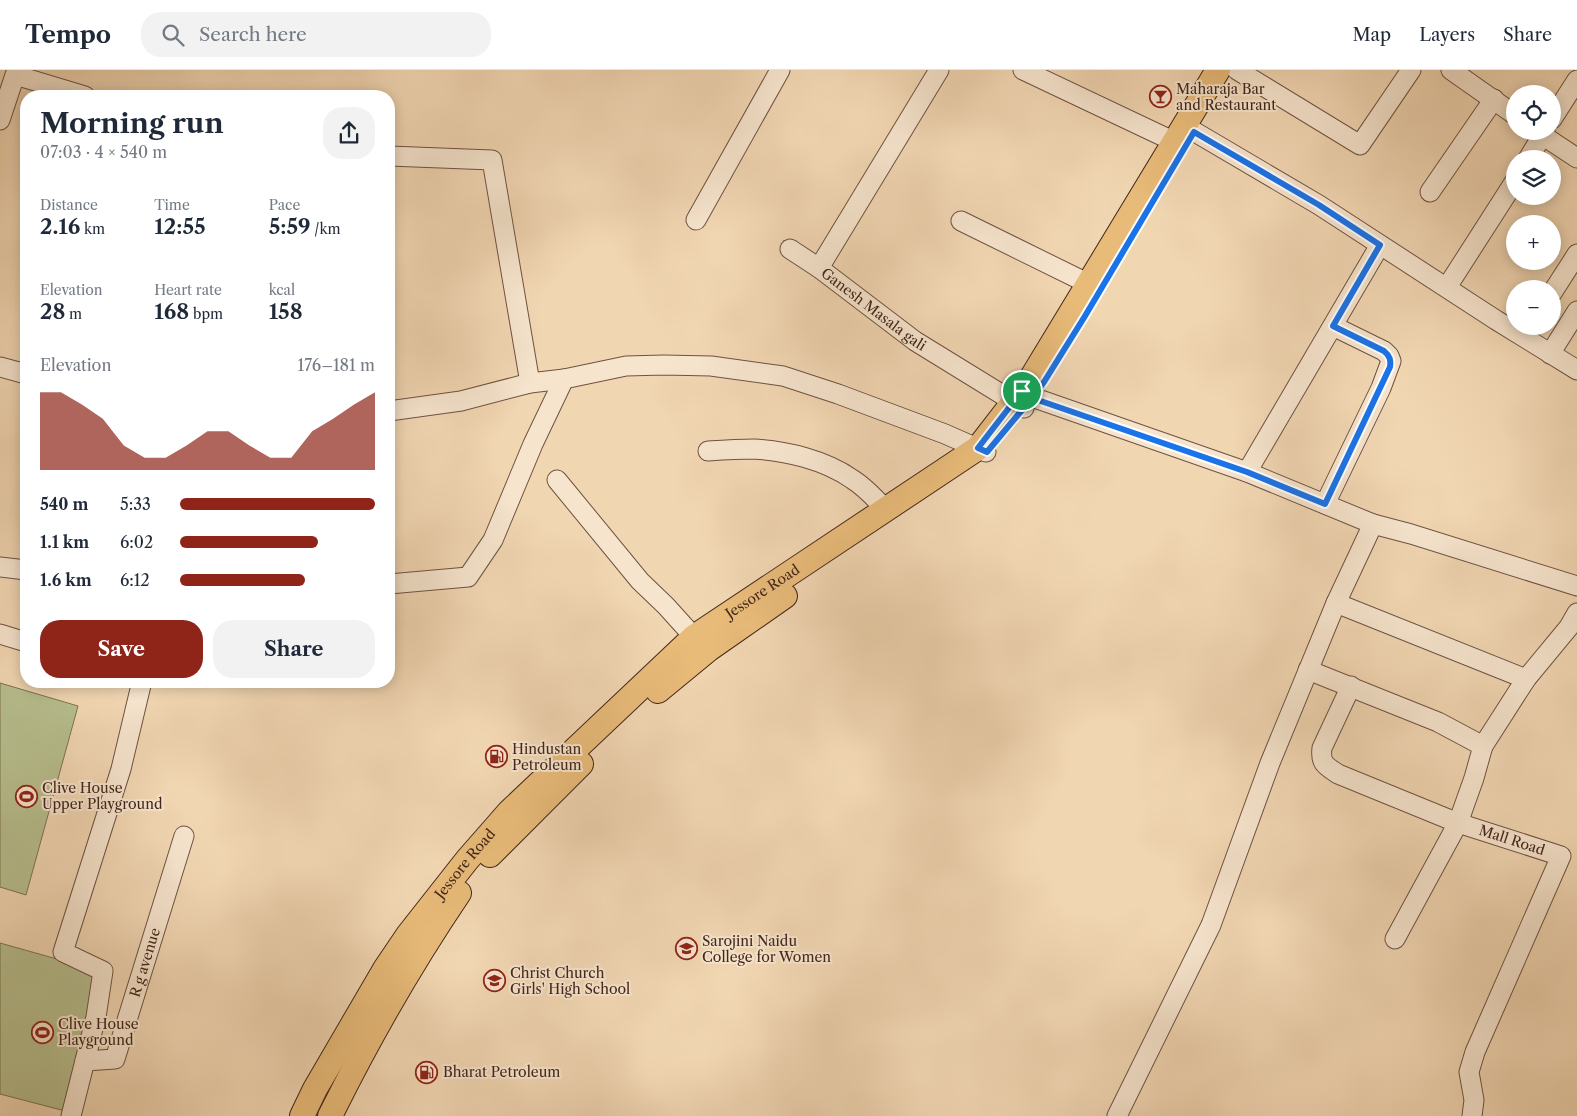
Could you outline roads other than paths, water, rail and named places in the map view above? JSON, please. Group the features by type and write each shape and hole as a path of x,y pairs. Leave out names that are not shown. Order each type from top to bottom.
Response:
{"main road":[{"name":"Jessore Road","path":"1023,400 1044,382 1085,316 1185,137 1218,70"},
{"name":"Jessore Road","path":"472,865 489,856 606,739 662,687 752,618 886,530 943,488 982,450 1023,400 1089,284 1185,137 1233,70"},
{"name":"Jessore Road","path":"302,1116 315,1089 370,994 408,935 438,910 509,812 694,637 886,510 982,450"},
{"name":"Jessore Road","path":"330,1116 384,1012 422,948 438,910"},
{"path":"319,1116 360,1034 438,910"}],"street":[{"path":"696,220 780,70"},
{"name":"Ganesh Masala gali","path":"939,70 819,268 914,341 1023,400"},
{"path":"1023,70 1185,137 1319,205 1447,287 1506,320"},
{"path":"1237,70 1360,145 1411,70"},
{"path":"1451,70 1506,108"},
{"path":"0,120 15,75 65,90"},
{"path":"1561,105 1577,80"},
{"path":"1430,192 1494,99"},
{"path":"1551,140 1577,158"},
{"path":"395,156 492,160 530,383"},
{"path":"1447,287 1506,195"},
{"path":"961,221 1089,284"},
{"path":"1247,472 1380,245"},
{"path":"790,249 819,268"},
{"path":"1560,280 1577,254"},
{"path":"1550,354 1577,311"},
{"path":"1325,504 1381,388 1391,361 1384,351 1333,326"},
{"path":"1531,335 1550,354 1577,370"},
{"path":"395,410 461,401 530,383 591,375 626,366 711,366 782,376 838,394 982,450"},
{"path":"0,367 20,372"},
{"path":"395,583 468,577 493,540 533,444 564,379"},
{"path":"1023,400 1247,472 1373,524 1577,586"},
{"path":"708,451 754,449 798,455 852,478 886,510"},
{"path":"557,480 640,581 694,637"},
{"path":"1117,1116 1211,925 1270,763 1336,603 1373,524"},
{"path":"0,567 20,569"},
{"path":"1336,603 1526,679"},
{"path":"1395,939 1458,823 1483,746 1526,679 1574,624"},
{"path":"0,634 20,640"},
{"path":"1308,670 1438,722 1483,746"},
{"name":"Mall Road","path":"1351,686 1322,748 1322,762 1338,774 1458,823 1569,860 1475,1052 1470,1072 1474,1100 1472,1116"},
{"path":"71,1116 96,1017 103,971 63,952 121,768 140,688"},
{"name":"R g avenue","path":"85,1061 115,1059 184,836"}],"place":[{"name":"Maharaja Bar and Restaurant","path":"1160,97"},
{"name":"Hindustan Petroleum","path":"496,757"},
{"name":"Clive House Upper Playground","path":"26,796"},
{"name":"Sarojini Naidu College for Women","path":"686,949"},
{"name":"Christ Church Girls' High School","path":"494,981"},
{"name":"Clive House Playground","path":"42,1032"},
{"name":"Bharat Petroleum","path":"427,1072"}]}
